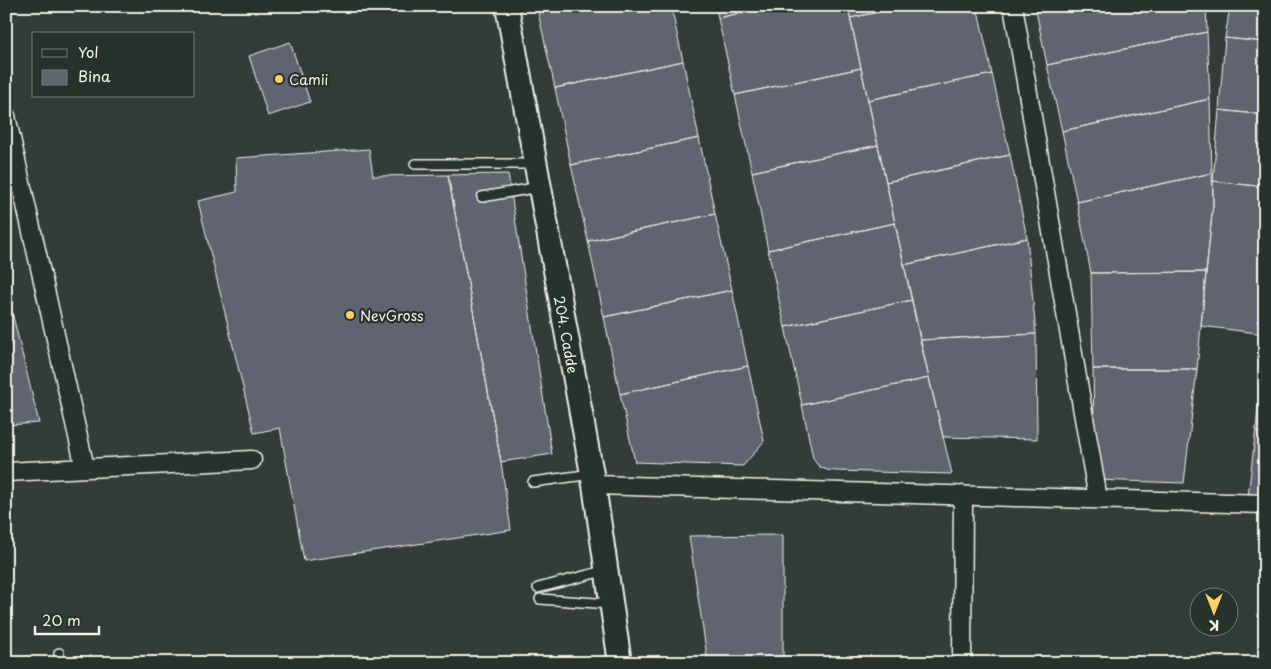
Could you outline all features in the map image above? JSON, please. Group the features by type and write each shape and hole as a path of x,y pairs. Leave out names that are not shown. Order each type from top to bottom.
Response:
{"street":[{"name":"204. Cadde","path":"507,6 593,480 620,663"},
{"path":"1012,6 1098,499"},
{"path":"6,116 85,468"},
{"path":"6,472 252,460"},
{"path":"593,480 964,496 1265,504"},
{"path":"962,663 964,496"}],"lane":[{"path":"415,164 536,164"},
{"path":"482,197 540,187"},
{"path":"533,482 593,480"},
{"path":"538,588 607,570"},
{"path":"540,599 612,604"}],"building":[{"path":"566,6 671,6 683,61 555,88 538,12"},
{"path":"716,6 771,6 718,18"},
{"path":"771,6 848,6 861,68 735,95 718,18"},
{"path":"848,6 906,6 850,18"},
{"path":"906,6 977,6 992,74 868,100 850,18"},
{"path":"1035,6 1206,6 1207,32 1047,65"},
{"path":"1230,6 1265,6 1265,42 1225,38"},
{"path":"1207,32 1210,99 1062,131 1047,65"},
{"path":"1225,38 1265,42 1265,115 1219,110"},
{"name":"Camii","path":"290,42 310,102 268,116 249,56"},
{"path":"683,61 699,138 571,165 555,88"},
{"path":"861,68 878,145 752,172 735,95"},
{"path":"992,74 1010,155 886,182 868,100"},
{"path":"1210,99 1212,173 1077,202 1062,131"},
{"path":"1219,110 1265,115 1265,187 1213,181"},
{"path":"699,138 715,214 588,241 571,165"},
{"path":"878,145 895,223 768,250 752,172"},
{"name":"NevGross","path":"369,149 373,176 448,175 501,462 511,530 304,561 280,428 254,433 198,201 237,192 236,158"},
{"path":"1010,155 1027,238 904,265 886,182"},
{"path":"1212,173 1213,204 1206,272 1091,273 1077,202"},
{"path":"508,174 552,454 501,462 448,175"},
{"path":"1213,181 1265,187 1265,334 1201,326 1213,204"},
{"path":"715,214 732,290 604,317 588,241"},
{"path":"895,223 912,300 785,327 768,250"},
{"path":"1027,238 1036,334 920,340 904,265"},
{"path":"1206,272 1197,369 1093,369 1091,273"},
{"path":"732,290 748,366 620,394 604,317"},
{"path":"912,300 929,378 802,405 785,327"},
{"path":"11,308 39,423 6,425 6,309"},
{"path":"1036,334 1037,439 943,437 920,340"},
{"path":"1265,349 1265,497 1248,497"},
{"path":"748,366 764,441 743,466 635,462 620,394"},
{"path":"1093,369 1197,369 1184,483 1095,480"},
{"path":"929,378 952,474 836,471 827,470 816,463 813,458 802,405"},
{"path":"783,535 783,663 708,663 689,536"}],"place":[{"name":"Camii","path":"279,79"},
{"name":"NevGross","path":"350,315"}]}
